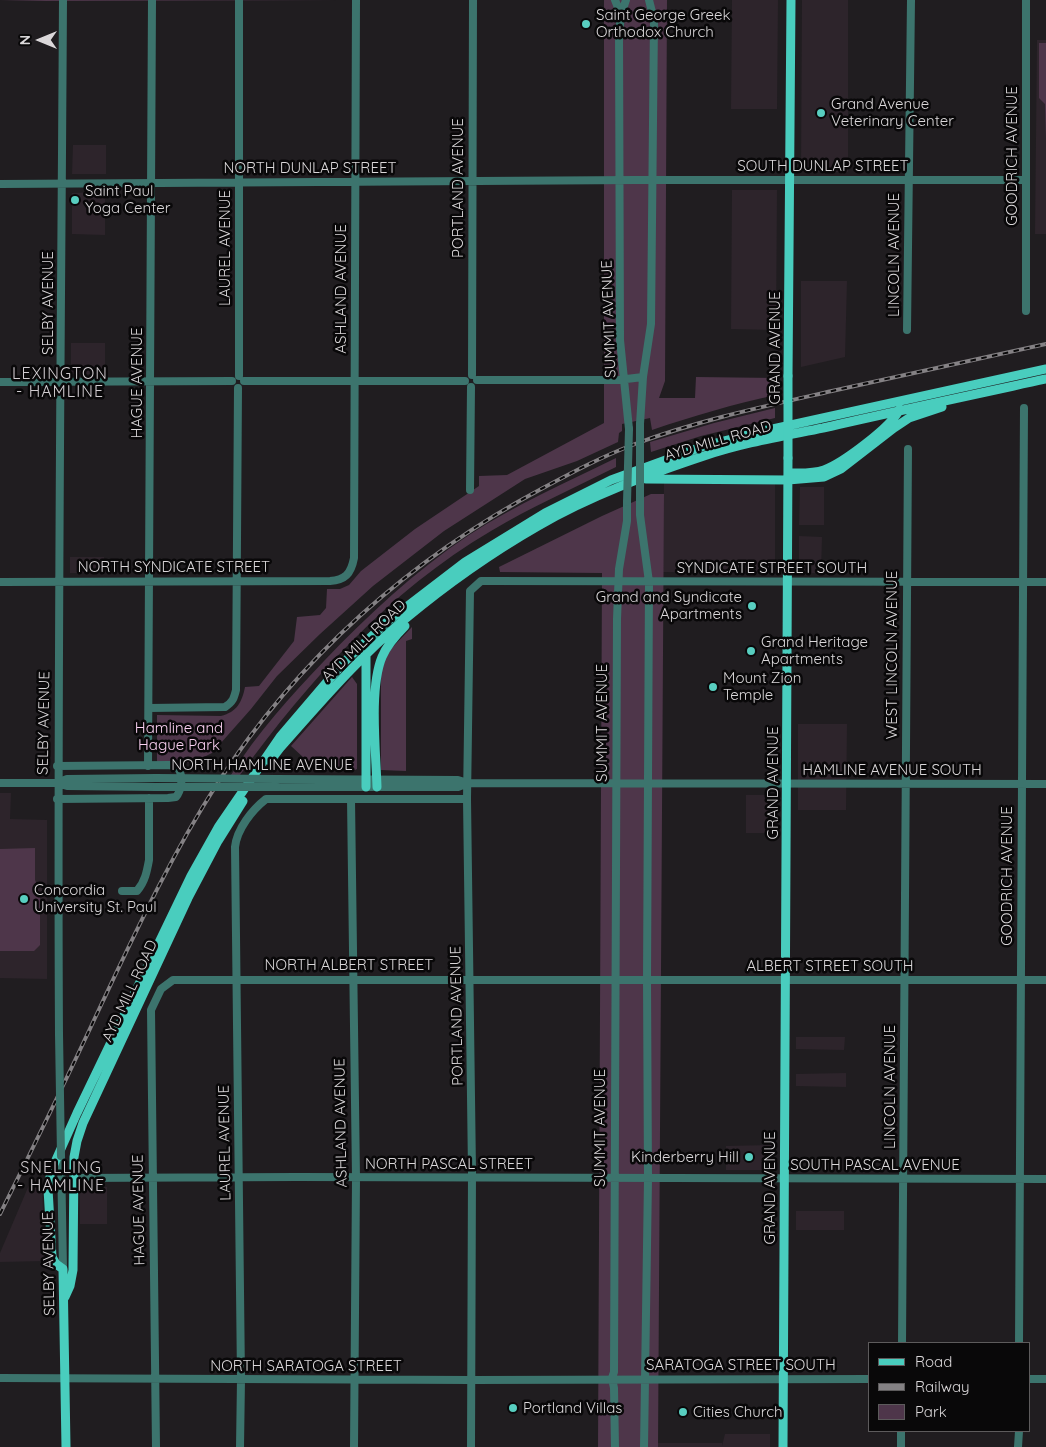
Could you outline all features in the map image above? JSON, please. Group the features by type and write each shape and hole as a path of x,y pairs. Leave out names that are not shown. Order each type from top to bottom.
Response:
{"main road":[{"name":"GRAND AVENUE","path":"783,1447 790,0"},
{"name":"AYD MILL ROAD","path":"64,1298 70,1286 73,1270 74,1157 77,1141 83,1123 188,898 248,792 280,748 368,652 403,620 490,556 539,526 592,499 638,479 706,455 1046,369"},
{"name":"AYD MILL ROAD","path":"63,1269 52,1257 48,1189 51,1171 191,876 219,826 280,737 344,662 388,621 465,562 544,513 611,480 704,446 768,430 970,395 1046,378"},
{"path":"638,479 788,476 815,478 832,474 909,418 970,395"},
{"path":"788,476 823,470 836,464 892,421 901,406"},
{"path":"375,694 379,665 394,637 440,591"},
{"path":"366,642 368,652 366,783"},
{"path":"368,652 373,659 377,783"},
{"name":"SELBY AVENUE","path":"63,1269 66,1447"}],"street":[{"name":"SELBY AVENUE","path":"63,0 57,766 63,1269"},
{"name":"HAGUE AVENUE","path":"148,766 152,0"},
{"name":"LAUREL AVENUE","path":"149,708 225,707 231,703 236,690 240,382 239,0"},
{"name":"ASHLAND AVENUE","path":"347,576 352,569 354,558 356,0"},
{"name":"PORTLAND AVENUE","path":"470,490 473,0"},
{"path":"616,0 621,15"},
{"name":"SUMMIT AVENUE","path":"615,1447 614,1388 612,1378 614,1372 614,980 618,582 627,521 628,429 620,340 621,15 626,0"},
{"path":"649,0 654,20"},
{"path":"644,1447 648,1179 649,582 640,515 640,424 643,378 651,324 654,20 656,0"},
{"name":"LINCOLN AVENUE","path":"907,330 911,0"},
{"name":"GOODRICH AVENUE","path":"1026,0 1026,311"},
{"name":"NORTH DUNLAP STREET","path":"0,184 620,180"},
{"name":"SOUTH DUNLAP STREET","path":"620,180 1026,180"},
{"path":"0,382 232,382 234,387 240,382 624,380 643,378"},
{"name":"GOODRICH AVENUE","path":"1019,1342 1024,408"},
{"name":"WEST LINCOLN AVENUE","path":"904,980 908,449"},
{"name":"NORTH SYNDICATE STREET","path":"0,582 150,580 330,581 339,580 347,576"},
{"name":"PORTLAND AVENUE","path":"471,1447 472,1178 467,799 470,591 481,581 489,580 618,582"},
{"name":"SYNDICATE STREET SOUTH","path":"618,582 1046,582"},
{"path":"57,766 170,765 176,767 180,772 180,792 176,797 58,800"},
{"name":"NORTH HAMLINE AVENUE","path":"57,783 67,779 156,778 276,783"},
{"name":"NORTH HAMLINE AVENUE","path":"0,783 156,787 276,783 377,783 458,787 468,783 648,783"},
{"name":"HAMLINE AVENUE SOUTH","path":"648,783 1046,784"},
{"path":"122,891 137,891 142,886 148,870 149,798"},
{"name":"LAUREL AVENUE","path":"240,1447 236,838 255,810 266,799 351,799"},
{"name":"ASHLAND AVENUE","path":"351,799 356,1178 354,1447"},
{"path":"351,799 467,799"},
{"name":"HAGUE AVENUE","path":"156,1447 152,1178 152,1010 161,989 172,980"},
{"name":"NORTH ALBERT STREET","path":"172,980 614,980"},
{"name":"ALBERT STREET SOUTH","path":"614,980 1046,980"},
{"name":"LINCOLN AVENUE","path":"902,1342 904,980"},
{"name":"NORTH PASCAL STREET","path":"74,1178 613,1179"},
{"name":"SOUTH PASCAL AVENUE","path":"613,1179 1046,1179"},
{"name":"NORTH SARATOGA STREET","path":"0,1378 600,1380 612,1378"},
{"name":"SARATOGA STREET SOUTH","path":"612,1378 868,1378"},
{"path":"1031,1379 1046,1379"},
{"path":"901,1432 901,1447"},
{"path":"1018,1447 1019,1432"}],"shaded area":[{"path":"732,0 778,0 777,109 731,109"},
{"path":"802,0 848,0 848,172 801,172"},
{"path":"1037,40 1046,40 1046,234 1035,234"},
{"path":"73,145 106,145 106,174 72,174"},
{"path":"732,190 777,190 776,330 731,329"},
{"path":"105,192 105,235 72,234 72,193"},
{"path":"801,281 847,281 845,357 801,367"},
{"path":"71,343 105,343 105,374 71,374"},
{"path":"664,482 775,484 775,573 663,572"},
{"path":"800,487 824,487 824,525 799,525"},
{"path":"799,536 822,537 821,573 799,573"},
{"path":"70,557 104,557 104,573 70,573"},
{"path":"798,724 847,724 846,810 798,810"},
{"name":"Concordia University St. Paul","path":"0,793 11,793 10,819 47,820 47,979 0,978"},
{"path":"746,795 774,795 774,833 746,833"},
{"path":"796,1037 845,1037 844,1050 796,1049"},
{"path":"846,1073 846,1087 796,1086 796,1074"},
{"path":"772,1145 772,1170 726,1170 726,1146"},
{"path":"32,1178 42,1184 45,1261 0,1262 0,1253"},
{"path":"80,1187 107,1187 107,1224 80,1224"},
{"path":"796,1211 844,1211 844,1230 796,1230"},
{"path":"725,1434 770,1434 770,1447 658,1447 658,1443 722,1443 722,1446"}],"green space":[{"path":"0,0 337,0 46,1"},
{"name":"Hamline and Hague Park","path":"604,0 667,0 665,381 659,398 695,398 696,377 776,378 776,395 745,402 652,430 650,418 622,424 622,431 619,433 618,442 577,461 525,479 444,531 373,586 277,676 212,753 192,763 157,762 157,715 221,716 231,712 238,706 245,687 259,686 294,641 297,617 320,615 326,608 327,589 340,589 349,585 361,571 415,529 479,486 479,476 507,475 604,423"},
{"path":"1039,43 1046,43 1046,139 1045,104 1039,98"},
{"path":"775,408 775,418 701,436 651,452 650,442 714,423"},
{"path":"616,458 616,467 506,522 454,555 418,581 353,640 323,672 294,705 240,775 231,775 274,716 324,661 393,594 430,563 469,535 504,514"},
{"path":"651,494 664,494 658,1447 598,1447 602,573 500,572 499,567"},
{"path":"412,627 412,639 406,641 406,771 381,770 381,673 387,653"},
{"path":"352,677 357,684 357,769 317,770 291,746"},
{"path":"35,848 35,880 40,893 40,945 34,951 0,951 0,849"}],"railway":[{"path":"0,1214 128,947 185,837 217,784 249,738 284,694 321,653 403,579 448,546 494,516 543,488 611,454 659,435 758,408 1046,344"}],"place":[{"name":"Saint George Greek Orthodox Church","path":"586,24"},
{"name":"Grand Avenue Veterinary Center","path":"821,113"},
{"name":"Saint Paul Yoga Center","path":"75,200"},
{"name":"Grand and Syndicate Apartments","path":"752,606"},
{"name":"Grand Heritage Apartments","path":"751,651"},
{"name":"Mount Zion Temple","path":"713,687"},
{"name":"Concordia University St. Paul","path":"24,899"},
{"name":"Kinderberry Hill","path":"749,1157"},
{"name":"Portland Villas","path":"513,1408"},
{"name":"Cities Church","path":"683,1412"}],"district":[{"name":"LEXINGTON - HAMLINE","path":"60,383"},
{"name":"SNELLING - HAMLINE","path":"61,1177"}]}
